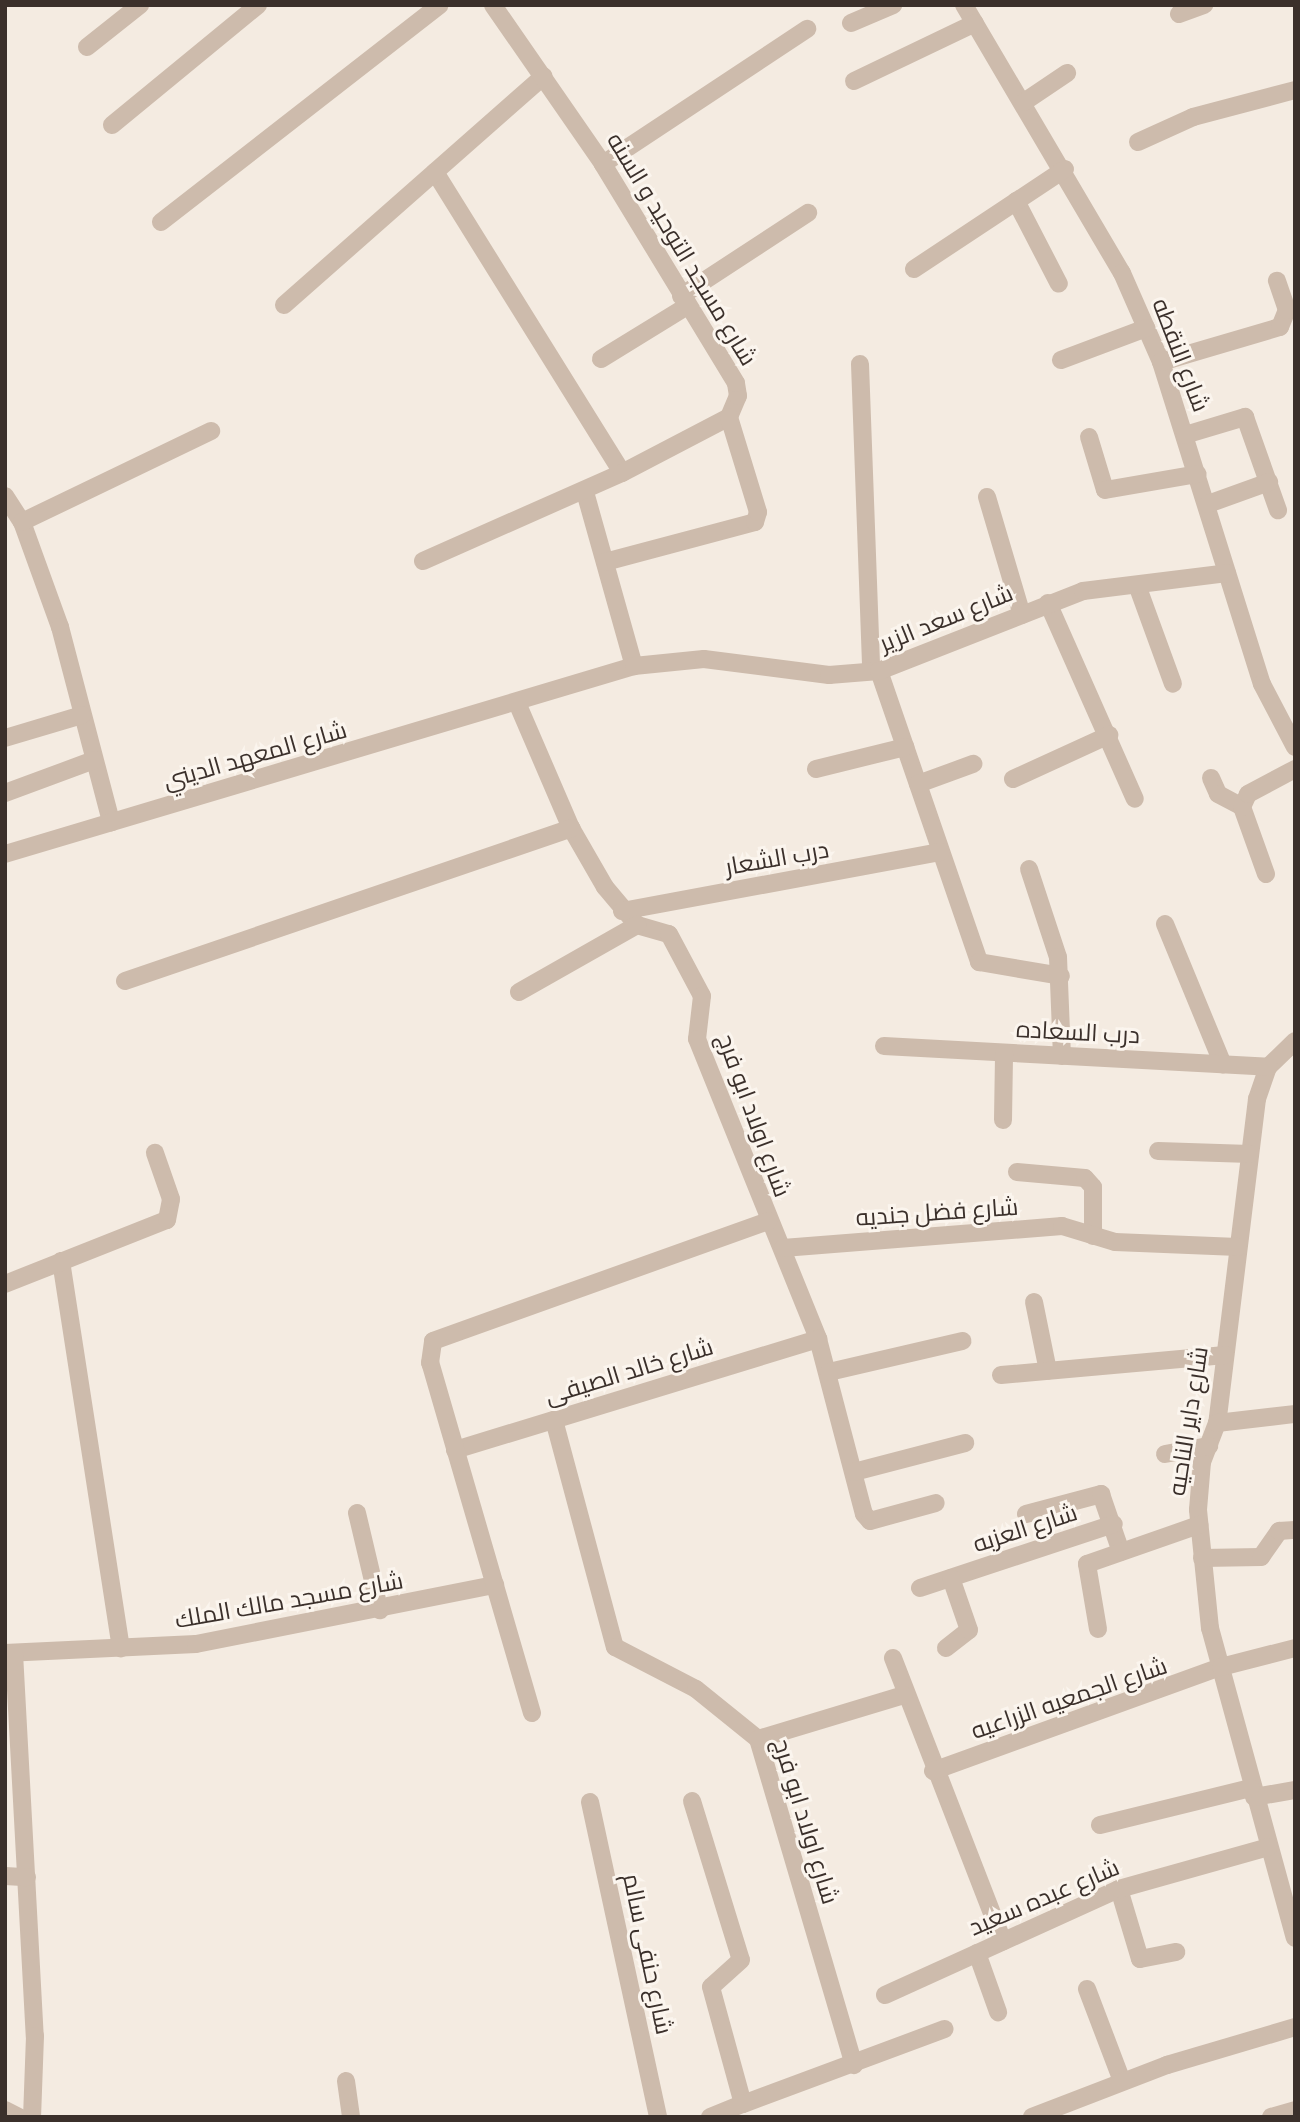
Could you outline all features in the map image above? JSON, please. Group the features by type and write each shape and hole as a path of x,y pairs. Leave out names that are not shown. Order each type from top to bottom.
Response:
{"street":[{"path":"87,47 140,5"},
{"path":"112,125 258,5"},
{"path":"161,222 440,5"},
{"name":"شارع مسجد التوحيد و السنه","path":"493,5 603,164 736,383 729,417"},
{"path":"851,23 893,5"},
{"name":"شارع النقطه","path":"964,5 1065,169 1146,328 1161,362 1208,504 1262,684 1295,747"},
{"path":"1179,14 1204,5"},
{"path":"854,81 975,23"},
{"path":"603,164 807,29"},
{"path":"1024,102 1067,73"},
{"path":"284,305 544,76"},
{"path":"1138,142 1193,117 1295,90"},
{"path":"914,269 1065,169"},
{"path":"435,172 622,473"},
{"path":"1016,201 1059,284"},
{"path":"601,359 808,213"},
{"path":"1161,362 1280,327 1287,310 1277,281"},
{"path":"1061,360 1146,328"},
{"path":"860,364 875,671 905,747 979,962 1061,976"},
{"path":"1185,435 1245,416 1278,510"},
{"path":"423,561 585,492 729,417 758,512 755,522 605,562"},
{"path":"22,522 211,431"},
{"path":"1089,437 1105,490 1198,474"},
{"path":"1208,504 1269,482"},
{"path":"585,492 634,666"},
{"path":"5,496 22,522 60,627 111,822"},
{"path":"987,497 1022,615"},
{"name":"شارع سعد الزير","path":"518,705 634,666 704,659 829,675 875,671 1048,603 1137,585 1227,573"},
{"path":"1137,585 1174,684"},
{"path":"1048,603 1109,735 1135,799"},
{"name":"شارع المعهد الديني","path":"5,854 518,705"},
{"name":"شارع اولاد ابو فرج","path":"518,705 571,828 622,911 637,925 669,934 702,996 697,1039 768,1221 783,1248 818,1339 870,1521 936,1503"},
{"path":"5,738 82,715"},
{"path":"1013,779 1109,735"},
{"path":"816,769 905,747"},
{"path":"5,793 94,760"},
{"path":"918,784 973,764"},
{"path":"1242,807 1248,794 1295,769"},
{"path":"1211,778 1218,794 1242,807 1266,874"},
{"path":"125,981 571,828"},
{"name":"درب الشعار","path":"622,911 941,852"},
{"path":"1029,869 1061,976 1062,1056"},
{"path":"1165,924 1223,1065"},
{"path":"519,992 637,925"},
{"name":"شارع داير الناحيه","path":"1295,1041 1268,1067 1256,1099 1217,1423 1200,1472 1199,1525 1221,1667 1252,1792 1295,1938"},
{"name":"درب السعاده","path":"884,1046 1268,1067"},
{"path":"1003,1121 1004,1052"},
{"path":"1158,1151 1250,1154"},
{"path":"5,1284 167,1220 171,1199 155,1153"},
{"name":"شارع فضل جنديه","path":"1017,1172 1085,1178 1093,1187 1093,1236"},
{"path":"532,1713 428,1352 440,1334 768,1221"},
{"name":"شارع فضل جنديه","path":"783,1248 1062,1226 1093,1236 1238,1247"},
{"path":"61,1261 121,1648"},
{"path":"1034,1302 1048,1371"},
{"name":"شارع خالد الصيفى","path":"455,1450 818,1339"},
{"path":"829,1372 962,1341"},
{"path":"1001,1375 1225,1354"},
{"path":"1217,1423 1295,1414"},
{"name":"شارع اولاد ابو فرج","path":"554,1420 615,1647 696,1689 758,1739 854,2065"},
{"path":"854,1472 965,1443"},
{"path":"1165,1454 1209,1446"},
{"path":"1026,1514 1101,1494 1114,1524 1121,1552"},
{"path":"357,1513 380,1610"},
{"name":"شارع العزبه","path":"920,1588 1114,1524"},
{"path":"1098,1629 1087,1564 1199,1525"},
{"path":"1202,1558 1261,1557 1279,1531 1295,1530"},
{"name":"شارع العزبه","path":"946,1648 969,1630 951,1578"},
{"name":"شارع مسجد مالك الملك","path":"9,1653 196,1644 380,1610 495,1585"},
{"name":"شارع الجمعيه الزراعيه","path":"933,1771 1221,1667 1295,1648"},
{"path":"9,1653 27,1877 35,2036 32,2117"},
{"path":"893,1658 933,1771 1003,1941"},
{"path":"758,1739 904,1695"},
{"path":"1100,1825 1252,1792 1295,1790"},
{"path":"692,1801 741,1960 711,1987 743,2104"},
{"name":"شارع حنفى سالم","path":"590,1802 658,2117"},
{"name":"شارع عبده سعيد","path":"885,1995 1119,1889 1268,1847"},
{"path":"5,1876 27,1877"},
{"path":"1119,1889 1140,1959 1175,1952"},
{"path":"977,1953 998,2012"},
{"path":"1087,1989 1122,2081"},
{"path":"1031,2117 1071,2109 1122,2081 1295,2027"},
{"path":"710,2117 945,2029"},
{"path":"346,2081 351,2117"},
{"path":"5,2110 19,2117"},
{"path":"1271,2117 1295,2110"}]}
